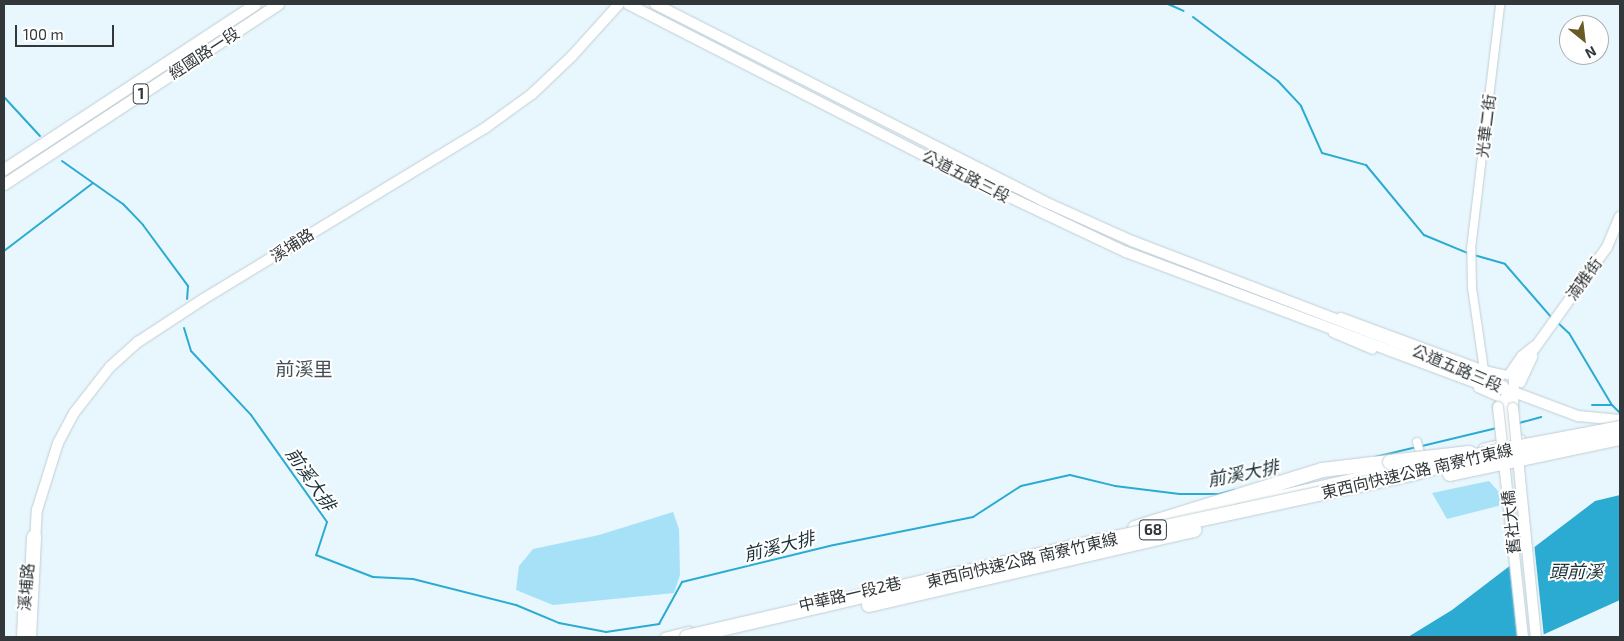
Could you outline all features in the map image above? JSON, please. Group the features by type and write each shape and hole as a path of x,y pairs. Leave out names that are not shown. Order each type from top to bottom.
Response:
{"highway":[{"name":"東西向快速公路 南寮竹東線","path":"687,637 1072,547 1411,474 1484,454 1620,428"},
{"name":"東西向快速公路 南寮竹東線","path":"732,637 1278,511 1620,438"},
{"path":"1131,534 1179,515 1322,470 1467,453 1484,454"},
{"path":"29,637 34,537"}],"main road":[{"name":"經國路一段","path":"4,169 254,4"},
{"name":"經國路一段","path":"4,184 278,4"}],"street":[{"name":"溪埔路","path":"22,637 26,570 45,476 58,443 74,413 110,367 138,342 202,300 485,128 532,94 572,56 619,4"},
{"name":"公道五路三段","path":"628,4 1045,215 1126,252 1484,386 1511,391"},
{"name":"公道五路三段","path":"655,4 1043,201 1205,269 1488,378 1511,391"},
{"name":"光華二街","path":"1484,370 1471,268 1471,249 1500,4"},
{"name":"湳雅街","path":"1537,343 1607,247 1620,217"},
{"path":"1200,280 1205,269"},
{"name":"公道五路三段","path":"1323,314 1353,320 1484,370 1508,375 1521,356 1537,343"},
{"name":"公道五路三段","path":"1316,324 1344,339 1506,404"},
{"path":"1506,404 1518,418 1521,439 1509,442 1506,404 1514,377 1537,343"},
{"path":"1521,384 1537,343"},
{"path":"1511,391 1578,416 1620,420"},
{"name":"舊社大橋","path":"1506,404 1523,637"},
{"name":"舊社大橋","path":"1506,404 1536,637"},
{"path":"1417,442 1422,456"},
{"name":"中華路一段2巷","path":"664,637 1094,539 1231,515 1248,502 1262,498 1509,442"},
{"name":"中華路一段2巷","path":"1403,467 1422,456 1443,457"},
{"name":"中華路一段2巷","path":"1094,539 1107,542 1131,534"},
{"name":"溪埔路","path":"34,537 38,568 35,637"}],"shaded area":[{"path":"1489,481 1499,492 1502,505 1447,519 1432,493"},
{"path":"673,512 679,529 680,575 674,593 553,605 516,590 519,566 533,549 599,535"}],"water":[{"name":"頭前溪","path":"1620,495 1620,600 1538,637 1408,637 1452,610 1595,501"}],"pier":[{"path":"1534,543 1544,637 1517,637 1509,562"}],"waterway":[{"path":"1168,4 1184,11"},
{"path":"1193,17 1278,81 1301,106 1322,153 1366,165 1424,235 1470,254"},
{"name":"前溪大排","path":"4,97 40,136"},
{"name":"前溪大排","path":"62,161 123,204 143,225 188,286 187,299"},
{"path":"4,251 93,183"},
{"path":"1474,255 1505,264 1551,317"},
{"path":"1557,322 1569,333 1612,405 1620,413"},
{"name":"前溪大排","path":"184,328 191,351 251,415 327,522 316,555 373,577 413,579 516,605 559,623 606,632 659,624 682,582 834,545 973,517 1021,486 1070,475 1115,486 1180,494 1219,494 1234,490"},
{"name":"前溪大排","path":"1592,405 1612,405"},
{"name":"前溪大排","path":"1519,423 1541,417"},
{"name":"前溪大排","path":"1422,446 1497,428"},
{"name":"前溪大排","path":"1375,457 1417,447"}],"district":[{"name":"前溪里","path":"304,369"}]}
